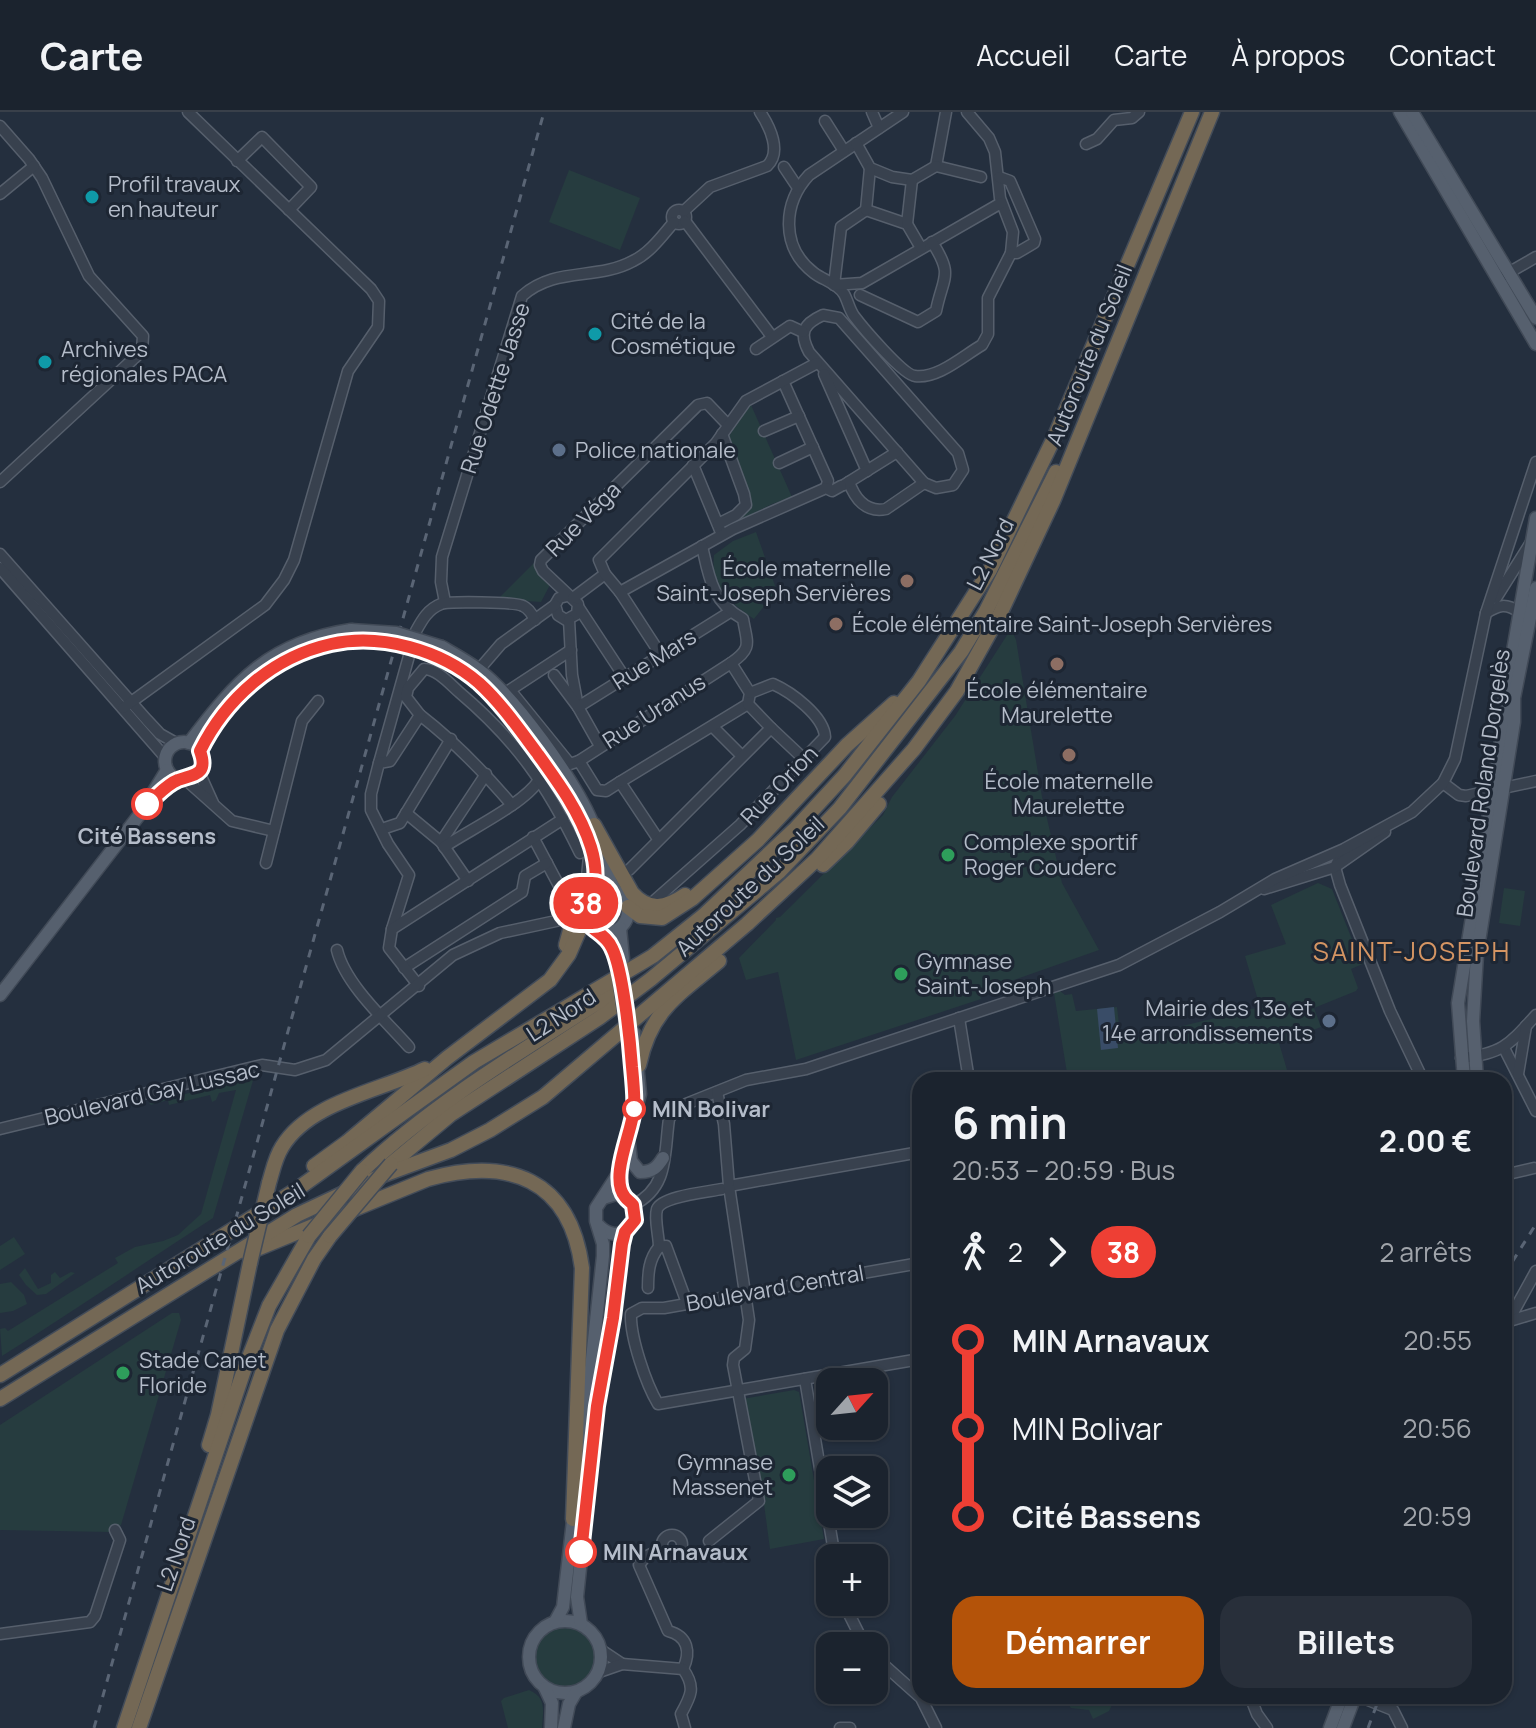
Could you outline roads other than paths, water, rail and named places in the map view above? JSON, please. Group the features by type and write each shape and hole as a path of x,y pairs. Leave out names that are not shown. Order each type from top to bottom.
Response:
{"highway":[{"name":"Autoroute du Soleil","path":"0,1375 296,1190 474,1062 653,956 703,916 796,828 845,775 919,681 970,604 1024,505 1192,112"},
{"name":"Autoroute du Soleil","path":"0,1399 224,1259 317,1205 378,1177 451,1150 543,1097 605,1047 817,859 897,771 957,691 1000,614 1053,501 1212,112"},
{"name":"L2 Nord","path":"139,1728 277,1330 314,1259 330,1236 391,1164 450,1115 599,1018 662,970 779,872 840,808 961,652 986,611 1099,386"},
{"path":"628,907 640,916 662,918 693,898 786,811 847,745 919,681"},
{"path":"639,1065 649,1030 666,1006 735,947 847,842 889,792 897,771"},
{"path":"594,825 632,893 640,902 653,908 678,899 732,864"},
{"path":"561,965 580,895"},
{"path":"163,1272 347,1142 447,1058 539,990 569,954 585,917"},
{"name":"L2 Nord","path":"124,1728 244,1370 269,1306 309,1236 362,1171 401,1134 460,1089 600,1001 653,956"},
{"path":"190,1531 193,1499 218,1415 269,1183 283,1145 309,1119 332,1106 385,1087 447,1058"},
{"path":"224,1259 296,1235 428,1179 458,1171 487,1170 512,1174 548,1193 564,1211 577,1236 582,1268 573,1519"}],"main road":[{"path":"1400,112 1503,276 1536,318"},
{"path":"1412,112 1503,276 1536,344"},
{"name":"Boulevard Roland Dorgelès","path":"1465,1072 1519,612 1536,518"},
{"name":"Boulevard Roland Dorgelès","path":"1498,787 1514,722 1514,698 1536,588"},
{"path":"0,995 147,804 166,763 169,749 188,746 232,688 255,668 296,644 351,636 396,633 437,651 476,674 511,702 566,774 594,825 606,871 616,891 626,900 627,919 620,928 602,933"},
{"path":"476,674 559,784 574,809 594,869 580,895"},
{"path":"147,804 183,779 199,772 202,758 188,746"},
{"path":"166,763 183,779"},
{"path":"580,895 604,889 616,891"},
{"path":"580,895 586,904 585,917 591,927 602,933 620,961"},
{"path":"620,928 620,961 631,1035 635,1106"},
{"path":"555,1622 563,1607 603,1256 595,1215 618,1174 640,1094 639,1065 631,1035"},
{"name":"Boulevard Roland Dorgelès","path":"1468,1057 1474,1072"},
{"path":"628,1139 631,1161 640,1172 658,1167 663,1158"},
{"path":"581,1624 576,1607 597,1406 625,1232 635,1220 618,1174"},
{"path":"603,1198 610,1195 628,1200"},
{"path":"599,1226 610,1234 625,1232"},
{"path":"545,1688 554,1692 576,1692 585,1688 599,1672 601,1650 597,1639 581,1624 568,1620 555,1622 539,1631 530,1647 532,1673 545,1688 552,1703 551,1728"},
{"path":"564,1728 569,1704 576,1692"},
{"path":"1330,1728 1339,1704"},
{"path":"1343,1728 1353,1704"}],"street":[{"path":"127,705 265,605 284,580 294,560 348,371 378,327 379,301 371,289 188,112"},
{"name":"Rue Odette Jasse","path":"445,602 441,582 442,557 522,296 544,280 613,269 632,262 644,255 710,187 767,166 772,161 774,149 769,125 760,112"},
{"path":"872,112 879,128"},
{"path":"903,112 809,175 798,188 788,219 792,242 804,264 841,292 854,316 908,374 917,377 937,373 986,340 988,298 1011,253 1013,232 1001,203 995,152 989,138 967,112"},
{"path":"936,166 946,112"},
{"path":"1086,144 1097,139 1114,120 1132,118 1139,112"},
{"path":"825,121 844,151"},
{"path":"0,126 42,178 89,276 143,336 142,351 0,482"},
{"path":"237,161 262,137 311,187 289,210"},
{"path":"856,143 870,168 866,210"},
{"path":"0,194 34,166"},
{"path":"870,168 892,177 912,180 936,166 981,177"},
{"path":"784,167 798,188"},
{"path":"999,177 1010,181 1035,239 1034,243 1017,253 1011,253"},
{"path":"912,180 907,224 921,248"},
{"path":"841,292 1001,203"},
{"path":"866,210 907,224"},
{"path":"841,292 841,227 866,210"},
{"path":"681,218 770,334"},
{"path":"841,292 860,295 918,322 936,311 945,286 946,263 932,242"},
{"path":"1503,276 1536,257"},
{"path":"860,295 862,283"},
{"path":"823,315 839,318 958,453 963,470 958,481 945,488 924,483 819,365 803,341 803,332 815,318 823,315"},
{"path":"756,349 790,326 803,332"},
{"path":"661,655 605,574 599,560 693,465 746,401 819,365"},
{"path":"819,365 867,471"},
{"path":"783,381 832,491 897,452"},
{"name":"Rue Véga","path":"573,601 543,571 541,560 698,405 707,403 725,429"},
{"path":"764,431 799,416"},
{"path":"620,592 702,546 746,505 725,429"},
{"path":"779,463 813,447"},
{"path":"1258,890 1335,867 1427,801 1443,783 1458,744 1486,613 1536,462"},
{"path":"693,465 719,530"},
{"path":"845,484 864,505 878,510 886,509 924,483"},
{"path":"719,530 827,484"},
{"path":"1486,613 1534,538"},
{"path":"702,546 711,587 730,612 743,619 748,648 731,663 749,699 771,728 805,760"},
{"path":"0,554 127,705 166,763"},
{"path":"0,568 127,705 160,734 188,746"},
{"path":"573,601 605,574"},
{"path":"476,674 501,644 555,605 559,598 573,601 625,678"},
{"path":"535,620 575,617 573,601"},
{"path":"419,986 389,948 409,875 388,844 370,803 416,631 425,616 445,602 519,604 526,607 535,620"},
{"path":"555,605 556,612 564,619 571,650 578,707"},
{"path":"1486,613 1507,605 1519,612"},
{"name":"Rue Mars","path":"578,707 730,612"},
{"path":"571,650 510,690 570,764 579,761 597,790 606,791 713,727 749,699"},
{"name":"Rue Uranus","path":"579,761 731,663"},
{"path":"512,805 486,774 451,739 420,715 406,697 406,692 424,669 427,668 497,727 534,769 563,819 585,849"},
{"path":"554,675 578,707 600,746"},
{"name":"Rue Orion","path":"655,900 693,869 825,737 819,721 789,692 775,684 749,699"},
{"path":"266,863 302,721 318,701"},
{"path":"379,763 390,761 420,715"},
{"path":"713,727 742,756"},
{"path":"629,870 771,728"},
{"path":"382,829 400,823 451,739"},
{"path":"199,772 216,808"},
{"path":"442,844 486,774"},
{"path":"183,779 232,821 274,831"},
{"path":"442,844 512,805 534,788 539,780"},
{"path":"1443,783 1459,795 1536,781"},
{"path":"620,782 658,839"},
{"path":"406,813 442,844 468,881"},
{"path":"392,929 563,819"},
{"path":"628,1200 654,1192 663,1170 669,1119 674,1111 696,1099 746,1080 806,1069 1119,965 1275,879 1344,849 1399,820"},
{"path":"533,837 547,863 580,895"},
{"path":"1344,849 1335,867 1390,1011 1419,1072"},
{"path":"404,968 522,892 525,876 547,863"},
{"name":"Boulevard Gay Lussac","path":"0,1129 262,1065 295,1070 326,1060 453,955 500,933 556,921 580,895"},
{"path":"337,950 340,963 409,1047"},
{"path":"1468,1057 1491,1054 1504,1048 1536,1015"},
{"path":"959,1018 968,1072"},
{"path":"1518,1074 1526,1026"},
{"path":"1504,1048 1536,1111"},
{"path":"709,1541 759,1501 733,1362 745,1349 748,1337 744,1293 726,1188 724,1124 717,1092"},
{"path":"659,1247 658,1205 666,1200 912,1153"},
{"path":"1512,1173 1534,1168"},
{"path":"648,1288 653,1253 659,1247 666,1246 687,1303"},
{"name":"Boulevard Central","path":"738,1392 658,1404 635,1342 631,1314 642,1308 664,1308 912,1264"},
{"path":"1512,1313 1536,1271"},
{"path":"1512,1320 1536,1313"},
{"path":"738,1392 912,1360"},
{"path":"805,1379 833,1544"},
{"path":"0,1634 90,1622 95,1616 120,1540 115,1530"},
{"path":"662,1549 645,1557 639,1565 668,1631 685,1642 688,1656 683,1669 692,1686 692,1693 681,1714 685,1728"},
{"path":"601,1650 622,1664"},
{"path":"599,1672 622,1664 683,1669"},
{"path":"888,1669 912,1690"},
{"path":"924,1704 936,1728"},
{"path":"1253,1704 1267,1728"},
{"path":"1377,1704 1393,1710 1402,1728"},
{"path":"840,1728 850,1728"}],"water":[{"path":"1114,1007 1118,1048 1101,1050 1097,1009"}],"railway":[{"path":"94,1728 544,112"},
{"path":"1512,1262 1536,1224"},
{"path":"1368,1728 1377,1704"}],"place":[{"name":"Profil travaux en hauteur","path":"92,197"},
{"name":"Cité de la Cosmétique","path":"595,334"},
{"name":"Archives régionales PACA","path":"45,362"},
{"name":"Police nationale","path":"559,450"},
{"name":"École maternelle Saint-Joseph Servières","path":"907,581"},
{"name":"École élémentaire Saint-Joseph Servières","path":"836,624"},
{"name":"École élémentaire Maurelette","path":"1057,664"},
{"name":"École maternelle Maurelette","path":"1069,755"},
{"name":"Cité Bassens","path":"147,804"},
{"name":"Complexe sportif Roger Couderc","path":"948,855"},
{"name":"Gymnase Saint-Joseph","path":"901,974"},
{"name":"Mairie des 13e et 14e arrondissements","path":"1329,1021"},
{"name":"MIN Bolivar","path":"634,1109"},
{"name":"Stade Canet Floride","path":"123,1373"},
{"name":"Gymnase Massenet","path":"789,1475"},
{"name":"MIN Arnavaux","path":"581,1552"}],"district":[{"name":"SAINT-JOSEPH","path":"1412,952"}]}
